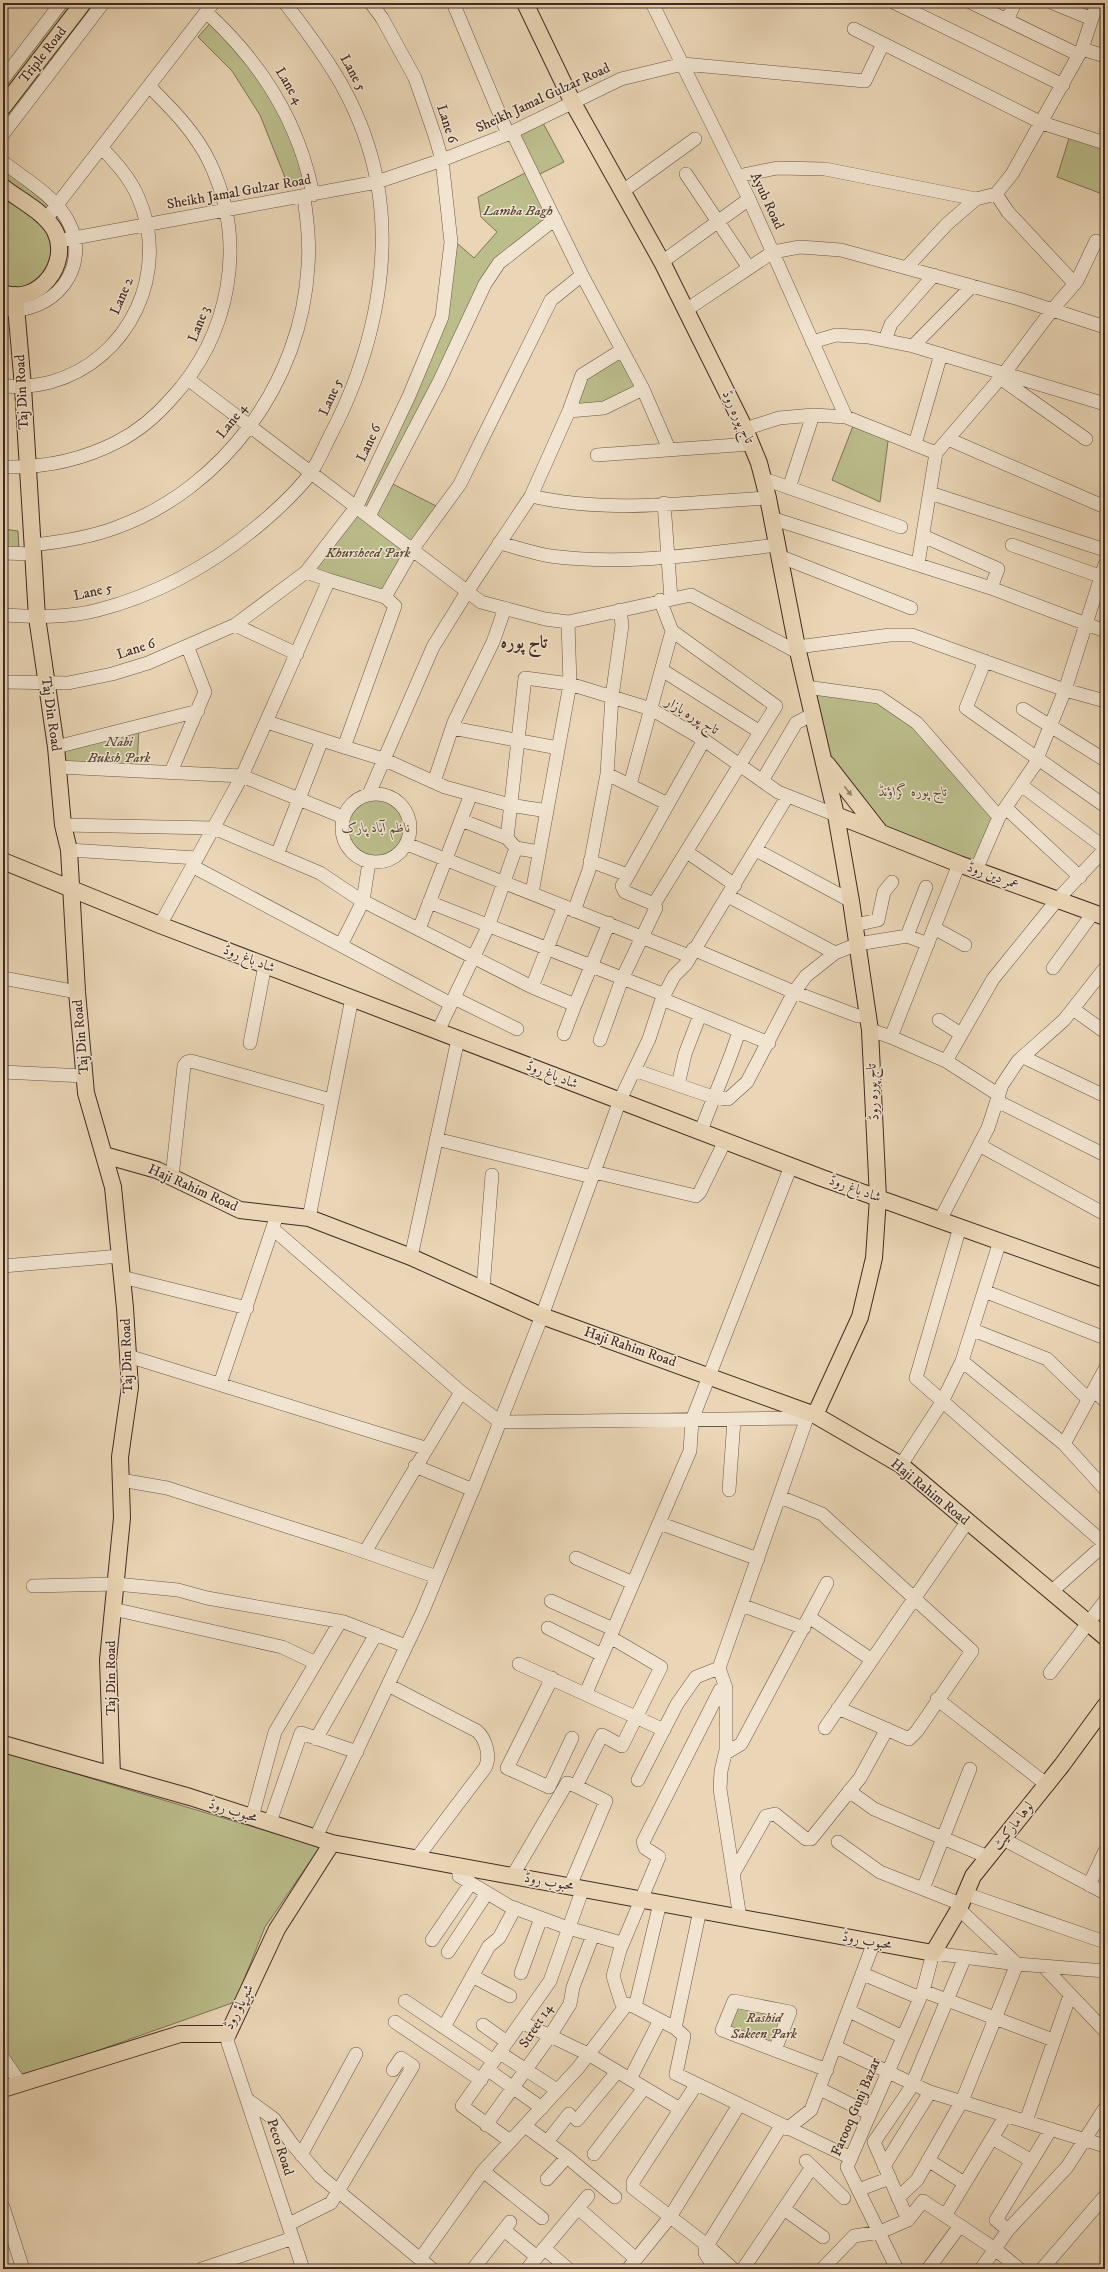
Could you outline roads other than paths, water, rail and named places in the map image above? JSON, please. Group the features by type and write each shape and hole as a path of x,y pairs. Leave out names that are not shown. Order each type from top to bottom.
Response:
{"main road":[{"name":"Triple Road","path":"3,107 83,3"},
{"name":"تاج پورہ روڈ","path":"525,3 573,103 662,262 746,429 768,498 798,650 836,815 855,925 869,1022 878,1198 874,1258 860,1317 811,1416"},
{"path":"3,187 46,219 54,230 58,241 57,263 52,275 35,290 9,302"},
{"name":"Taj Din Road","path":"9,302 23,387 26,467 37,617 56,747 63,825 69,850 77,992 84,1076 86,1092 113,1187 128,1356 130,1387 120,1457 122,1518 108,1660 112,1775"},
{"name":"تاج پورہ روڈ","path":"824,760 881,834"},
{"name":"عمر دین روڈ","path":"836,815 959,864 1099,915"},
{"name":"شاد باغ روڈ","path":"3,861 160,925 791,1166 1105,1279"},
{"name":"Haji Rahim Road","path":"104,1155 157,1170 240,1210 275,1222 309,1218 411,1257 542,1316 710,1376 811,1416 901,1465 1105,1637"},
{"name":"لوہا مارکیٹ","path":"933,1953 962,1902 973,1876 1046,1784 1105,1706"},
{"name":"محبوب روڈ","path":"3,1744 270,1822 332,1843 416,1859 459,1865 933,1953"},
{"name":"شېرپاؤ روڈ","path":"3,2089 180,2034 228,2034 277,1929 332,1843"}],"street":[{"path":"3,79 61,3"},
{"path":"4,130 103,3"},
{"name":"Lane 5","path":"3,615 37,617 97,610 158,589 208,564 256,528 288,499 312,471 353,389 370,338 379,280 381,236 377,182 363,130 342,82 317,44 285,3"},
{"name":"Lane 6","path":"3,682 47,684 68,683 112,674 148,663 188,648 235,625 306,572 357,506 409,396 442,317 451,242 442,160 415,78 382,18 371,3"},
{"name":"Ayub Road","path":"652,3 750,199 846,417"},
{"path":"895,3 1063,85"},
{"path":"972,3 1081,52 1105,56"},
{"path":"1007,20 1015,3"},
{"path":"1053,3 1092,19"},
{"path":"738,176 777,168 825,169 976,198 996,194 1012,174 1081,52 1097,3"},
{"path":"454,5 510,133 555,219 582,275 643,390 669,449"},
{"path":"46,219 209,8"},
{"name":"Lane 4","path":"3,553 32,550 115,528 154,510 190,488 217,464 250,427 269,398 285,367 300,321 308,266 309,175 289,118 262,72 209,8"},
{"path":"854,30 1042,123 1105,143"},
{"name":"Sheikh Jamal Gulzar Road","path":"58,241 308,196 377,182 442,160 510,133 621,79 682,64 866,81 883,44"},
{"name":"Lane 3","path":"3,467 26,467 74,460 118,442 157,415 189,380 214,336 222,312 230,262 226,211 210,164 203,151 184,121 149,86"},
{"path":"623,190 695,139"},
{"name":"Lane 2","path":"3,386 23,387 51,382 78,372 102,356 122,335 137,310 147,283 150,254 148,225 138,196 127,177 102,148"},
{"path":"3,162 58,204 76,238 77,251 69,277 58,292 40,304 9,302"},
{"path":"686,174 749,268"},
{"path":"996,194 1008,212 1075,284"},
{"path":"906,268 947,224 976,198"},
{"path":"662,262 750,199"},
{"path":"369,516 498,263 555,219"},
{"path":"918,564 936,453 1001,376 1052,310 1075,284 1096,241"},
{"path":"686,310 773,252 800,247 841,250 972,286 1105,327"},
{"path":"385,597 412,550 460,484 551,300 582,275"},
{"path":"885,340 891,324 934,275"},
{"path":"913,346 972,286"},
{"path":"812,342 836,335 868,336 941,354 1001,376 1105,404"},
{"path":"369,794 432,647 466,592 531,496 569,411 582,375 622,350"},
{"path":"915,444 941,354"},
{"path":"1001,376 1086,439"},
{"path":"189,380 250,427 312,471 480,602 545,619 568,622 691,594 798,650 900,634 912,635 1065,690 1105,702"},
{"path":"569,411 604,408 643,390"},
{"path":"789,488 813,415"},
{"path":"746,429 779,418 813,415 846,417 936,453"},
{"path":"948,439 1105,507"},
{"path":"597,455 751,444"},
{"path":"763,481 770,481 901,527"},
{"path":"930,493 1105,550"},
{"path":"531,496 552,501 603,506 768,498"},
{"path":"630,785 672,631 666,600 668,556 664,503"},
{"path":"771,518 991,588 1105,631"},
{"path":"923,536 998,569 991,588"},
{"path":"500,543 549,556 612,559 778,550 911,608"},
{"path":"1012,545 1103,578"},
{"path":"976,870 1003,813 1037,758 1065,690 1103,578 1105,564"},
{"path":"306,572 385,597 395,606 344,747"},
{"path":"160,925 242,776 268,722 329,580"},
{"path":"434,782 452,728 493,642 505,608"},
{"path":"532,987 547,950 569,909 590,861 607,774 612,697 622,625 620,610"},
{"path":"532,893 570,684 568,622"},
{"path":"235,625 297,654"},
{"path":"600,1040 622,979 656,908 654,904 776,706 672,631"},
{"path":"171,772 205,692 188,648"},
{"path":"985,661 966,708 1105,806"},
{"path":"662,670 760,732"},
{"name":"تاج پورہ بازار","path":"518,740 525,678 570,684 651,710 704,740 787,797 836,815"},
{"path":"806,687 879,697 917,723 1003,813 1080,877"},
{"path":"1023,709 1105,760"},
{"path":"56,747 198,711"},
{"path":"762,781 796,723 813,714"},
{"path":"268,722 383,760 434,782 471,794 510,805 547,811"},
{"path":"452,728 558,748"},
{"path":"277,855 322,740"},
{"path":"507,838 518,740"},
{"path":"654,904 622,889 628,875 704,740"},
{"path":"58,767 242,776 343,817"},
{"path":"607,774 668,804"},
{"path":"946,1061 993,979 1057,900 1080,877 1105,848 1021,785"},
{"path":"369,794 380,794 391,797 400,803 406,812 410,823 410,834 400,853 391,860 380,863 369,862 358,858 349,851 341,829 343,817 349,807 358,799 369,794"},
{"path":"419,929 471,794"},
{"path":"316,1838 406,1646 437,1577 473,1490 542,1316 620,1100 649,1040 664,997 674,976 686,964 691,953 735,885 787,797"},
{"path":"461,820 507,838 516,848 539,852"},
{"path":"63,825 214,828 320,873 363,901 532,987 575,1005"},
{"path":"406,844 569,909 858,1016 892,1037 946,1061 998,1098 1105,1155"},
{"path":"438,1031 488,927 505,883 516,848"},
{"path":"69,850 195,862 341,945 452,1001 517,1028"},
{"path":"756,850 851,901"},
{"path":"687,852 735,885"},
{"path":"590,861 628,875"},
{"path":"341,945 363,901 369,862"},
{"path":"892,1037 959,864"},
{"path":"855,925 878,920 884,892 892,882"},
{"path":"907,936 926,887"},
{"path":"728,896 835,953"},
{"path":"430,902 488,927 591,966 664,997 700,1015 769,1043"},
{"path":"1053,968 1099,915"},
{"path":"564,1034 608,923"},
{"path":"934,928 965,945"},
{"path":"634,1070 713,1097 728,1100 747,1082 769,1043 794,992 806,976 835,953 858,944 907,936 928,944"},
{"path":"250,1043 265,965"},
{"path":"940,1220 988,1128 1002,1084 1023,1057 1064,1020 1105,968"},
{"path":"3,978 77,992"},
{"path":"309,1218 352,998"},
{"path":"1073,1008 1103,1027"},
{"path":"678,1085 685,1054 700,1015"},
{"path":"939,1020 961,1034"},
{"path":"701,1131 713,1097 731,1056 738,1031"},
{"path":"411,1257 458,1039"},
{"path":"1023,1057 1105,1096"},
{"path":"172,1177 184,1066 187,1062 191,1061 331,1100"},
{"path":"3,1072 84,1076"},
{"path":"436,1139 696,1196 700,1192 725,1140"},
{"path":"979,1145 1105,1214"},
{"path":"586,1693 690,1451 692,1420 791,1166"},
{"path":"483,1290 492,1175"},
{"path":"220,1384 275,1222 461,1392 500,1422 734,1420 811,1416 718,1668 726,1688 726,1753 721,1771 720,1788 740,1918"},
{"path":"960,1227 916,1378 1105,1544 1051,1592"},
{"path":"901,1465 942,1402 962,1362 1000,1241"},
{"path":"3,1266 120,1256"},
{"path":"122,1277 247,1308"},
{"path":"984,1291 1105,1338"},
{"path":"973,1330 1047,1359 1091,1394 1105,1401"},
{"path":"128,1356 426,1448"},
{"path":"962,1362 1064,1444 1105,1489"},
{"path":"1064,1444 1105,1369"},
{"path":"365,1552 415,1466 461,1392"},
{"path":"729,1490 734,1420"},
{"path":"415,1466 473,1490"},
{"path":"121,1480 167,1488 365,1552 437,1577"},
{"path":"780,1497 822,1514 972,1651 937,1699 917,1731 909,1739 838,1708"},
{"path":"824,1728 967,1522"},
{"path":"659,1524 758,1559"},
{"path":"576,1558 633,1583"},
{"path":"726,1753 741,1744 827,1583"},
{"path":"33,1586 116,1584 178,1590 207,1598 340,1622 406,1646"},
{"path":"551,1601 612,1633 661,1667 622,1746 602,1735 576,1786"},
{"path":"1050,1673 1089,1624 1105,1601"},
{"path":"741,1605 806,1622 872,1660"},
{"path":"113,1609 282,1647 316,1663"},
{"path":"252,1817 275,1732 340,1622"},
{"path":"548,1628 602,1655"},
{"path":"316,1738 376,1634"},
{"path":"519,1664 586,1693 664,1730"},
{"path":"638,1780 678,1704 696,1677 718,1668"},
{"path":"552,1678 507,1768 549,1787 572,1738"},
{"path":"388,1685 477,1731 483,1739 489,1757 484,1768 416,1859"},
{"path":"726,1688 720,1690 643,1842 645,1848 659,1857 640,1899 620,1950 613,1976 621,2002 631,2005 682,2032 684,2036 676,2074 784,2128 851,2158"},
{"path":"937,1699 1046,1784"},
{"path":"733,1874 766,1816 775,1814 808,1840 860,1778 887,1729"},
{"path":"270,1822 301,1733 357,1752"},
{"path":"922,1889 970,1769"},
{"path":"510,2141 486,2125 462,2106 550,1981 568,1928 576,1887 606,1801 567,1783 512,1875"},
{"path":"849,1791 874,1809 988,1857"},
{"path":"1003,1839 1105,1893"},
{"path":"838,1842 880,1872 922,1889 962,1902 1105,1942"},
{"path":"1089,1885 1105,1851"},
{"path":"459,1865 459,1876 514,1908 568,1928 618,1942"},
{"path":"432,1940 471,1883"},
{"path":"448,1952 487,1893"},
{"path":"898,2198 916,2180 962,2101 1017,1964 962,1902"},
{"path":"420,2259 483,2171 542,2108 631,2005 660,1903"},
{"path":"444,2027 489,1946 500,1938 514,1908"},
{"path":"675,2028 700,1910"},
{"path":"521,1973 541,1918"},
{"name":"Street 14","path":"486,2125 514,2088 570,2004 573,1988 593,1935"},
{"path":"710,2269 712,2264 704,2251 784,2128 811,2110 836,2048 874,1942"},
{"name":"محبوب روڈ","path":"933,1953 1044,1967 1105,1971"},
{"name":"Farooq Gunj Bazar","path":"894,2267 880,2232 847,2167 922,1995 933,1953"},
{"path":"908,2220 874,2142 912,2084 965,1957"},
{"path":"1044,1967 1105,2031"},
{"path":"1086,1970 1105,1978"},
{"path":"863,1974 922,1995 947,2001 995,2020 1053,2040"},
{"path":"472,1976 510,1996"},
{"path":"1026,2121 1053,2040 1070,1995"},
{"path":"405,2001 444,2027 491,2066 514,2088 542,2108"},
{"path":"775,2050 790,2012 734,2001 722,2030 827,2070"},
{"path":"849,2011 903,2037"},
{"path":"630,2079 660,2020"},
{"path":"395,2022 491,2066 526,2070 557,2090"},
{"path":"521,2022 588,2054 680,2109"},
{"path":"483,2025 507,2042"},
{"name":"Peco Road","path":"228,2034 228,2043 303,2269"},
{"path":"836,2048 930,2092 1105,2146"},
{"path":"301,2155 356,2054"},
{"path":"3,2058 20,2083"},
{"path":"289,2224 331,2203 413,2066 401,2058 393,2070"},
{"path":"547,2142 617,2072"},
{"path":"696,2085 633,2182 635,2190 708,2246 733,2269"},
{"path":"594,2154 644,2088"},
{"path":"820,2089 870,2114"},
{"path":"858,2190 887,2172 930,2092"},
{"path":"248,2100 274,2118 301,2155 320,2176 432,2269"},
{"path":"578,2208 632,2264 670,2217 739,2105"},
{"path":"981,2269 1008,2230 1067,2167 1105,2108"},
{"path":"944,2216 1006,2115"},
{"path":"525,2126 567,2157 615,2197"},
{"path":"1008,2230 996,2220 1051,2129"},
{"path":"992,2138 1032,2160"},
{"path":"547,2179 567,2157"},
{"path":"928,2160 964,2183"},
{"path":"743,2269 784,2208 809,2164 844,2198"},
{"path":"483,2171 542,2218"},
{"path":"527,2269 588,2196"},
{"path":"1042,2269 1105,2196"},
{"path":"822,2269 854,2236 880,2232 908,2220 923,2201 959,2227 995,2249 1018,2269"},
{"path":"3,2207 23,2269"},
{"path":"784,2208 823,2238"},
{"path":"473,2269 507,2226 541,2253 568,2269"},
{"path":"928,2269 959,2227"},
{"path":"202,2269 293,2238"}],"district":[{"name":"تاج پورہ","path":"524,643"}],"park label":[{"name":"Lamba Bagh","path":"518,211"},
{"name":"Khursheed Park","path":"368,553"},
{"name":"Nabi Buksh Park","path":"119,750"},
{"name":"تاج پورہ گراؤنڈ","path":"913,792"},
{"name":"ناظم آباد پارک","path":"376,828"},
{"name":"Rashid Sakeen Park","path":"764,2026"}]}
